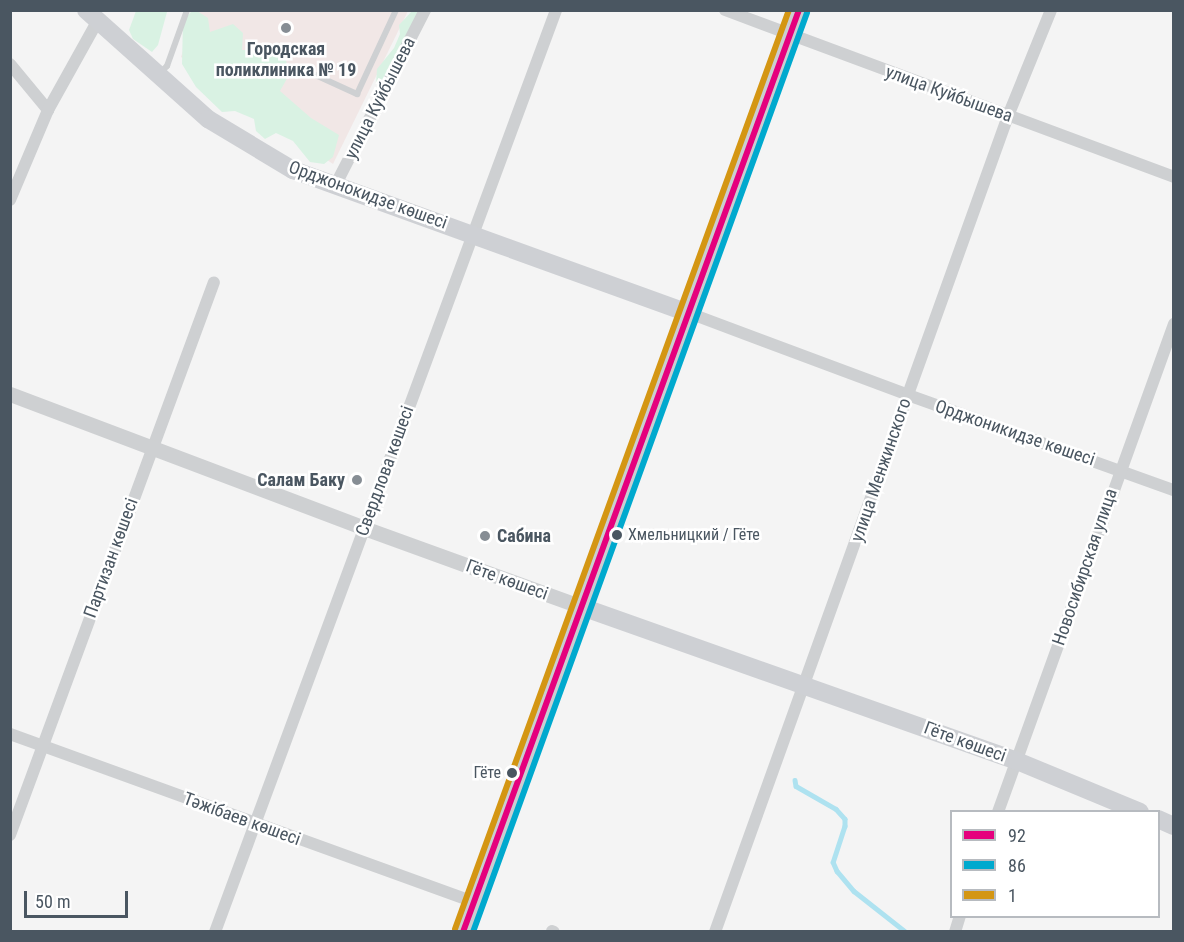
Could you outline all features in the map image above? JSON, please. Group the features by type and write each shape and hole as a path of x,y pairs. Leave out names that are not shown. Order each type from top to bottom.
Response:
{"main road":[{"path":"463,932 799,10"},
{"name":"Орджонокидзе көшесі","path":"92,16 208,119 256,150 293,170 689,313"},
{"name":"Гёте көшесі","path":"582,607 1017,761 1135,810"}],"street":[{"name":"улица Куйбышева","path":"335,186 425,10"},
{"name":"Свердлова көшесі","path":"215,932 471,233 556,10"},
{"name":"улица Куйбышева","path":"725,10 1173,177"},
{"name":"улица Менжинского","path":"715,932 1008,116 1051,10"},
{"path":"10,200 92,16"},
{"path":"10,64 48,111"},
{"name":"Партизан көшесі","path":"10,834 214,282"},
{"name":"Орджоникидзе көшесі","path":"689,313 1173,490"},
{"name":"Новосибирская улица","path":"999,810 1173,324"},
{"name":"Гёте көшесі","path":"10,394 364,528 582,607"},
{"name":"Тәжібаев көшесі","path":"10,734 254,825 474,902"}],"lane":[{"path":"158,75 167,66 187,10"},
{"path":"310,73 357,94 396,10"}],"shaded area":[{"path":"188,11 408,11 333,164 181,57 196,13"}],"green space":[{"path":"136,11 167,12 158,45 152,52 133,39 129,30"},
{"path":"192,11 197,11 208,18 210,32 233,24 243,33 242,50 264,50 286,60 289,75 280,91 311,118 339,135 333,157 324,164 310,162 293,141 276,133 265,139 256,131 254,119 235,111 222,112 196,87 182,64 183,20"},
{"path":"412,11 422,11 386,83 376,84 377,69 394,48 400,34 399,25"}],"waterway":[{"path":"795,780 796,786 836,809 845,819 845,826 833,862 837,871 854,891 906,932"}],"transit line":[{"name":"1","path":"455,929 789,10"},
{"name":"92","path":"463,932 799,10"},
{"name":"86","path":"473,932 807,13"}],"place":[{"name":"Городская поликлиника № 19","path":"286,28"},
{"name":"Салам Баку","path":"357,480"},
{"name":"Хмельницкий / Гёте","path":"617,535"},
{"name":"Сабина","path":"485,536"},
{"name":"Гёте","path":"512,773"}]}
